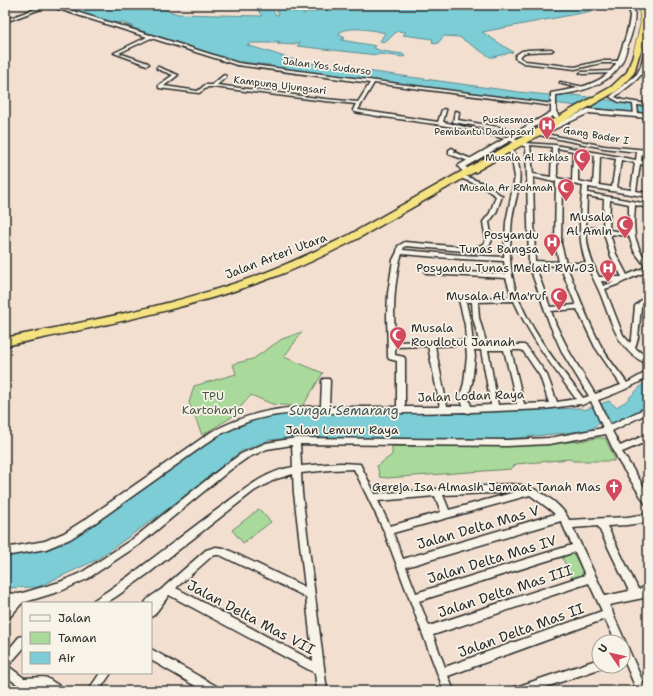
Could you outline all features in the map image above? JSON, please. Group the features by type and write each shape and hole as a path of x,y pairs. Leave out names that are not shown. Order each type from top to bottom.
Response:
{"highway":[{"path":"634,52 644,24 642,5"},
{"path":"634,6 638,14 638,23 634,52"},
{"name":"Jalan Arteri Utara","path":"5,336 168,300 256,274 341,238 520,141 598,95 614,89 626,79 633,66 634,52"},
{"name":"Jalan Arteri Utara","path":"5,342 166,307 272,274 336,246 463,172"}],"street":[{"path":"5,21 49,5"},
{"name":"Jalan Yos Sudarso","path":"49,5 152,36 237,64 553,104"},
{"path":"556,119 553,95 584,88 613,72 619,62 631,31 634,17 634,6 648,8"},
{"path":"634,17 648,20"},
{"path":"147,64 116,53 152,36"},
{"path":"648,44 639,75 612,97 617,100 648,105"},
{"path":"551,50 523,52 517,56 517,58 524,62 575,68 601,62 619,62"},
{"path":"158,68 176,75 160,86 161,87 199,92 207,86 213,86"},
{"path":"641,71 647,71"},
{"path":"582,73 613,72"},
{"name":"Kampung Ujungsari","path":"213,86 224,76"},
{"path":"373,81 355,110 440,121 520,141 555,146 648,164"},
{"path":"562,83 584,88"},
{"name":"Kampung Ujungsari","path":"213,86 359,103"},
{"path":"636,104 636,115"},
{"path":"440,121 444,110"},
{"path":"401,410 401,359 393,357 390,316 393,275 401,246 405,244 475,250 487,245 489,240 486,222 494,213 499,196 463,172 461,166 471,160 541,134 556,119 592,111 648,116"},
{"path":"457,112 455,121 469,121 520,141"},
{"name":"Gang Bader I","path":"541,134 639,153 648,152"},
{"path":"463,172 473,172 510,151 520,141"},
{"path":"520,141 530,175 532,263 547,309 567,354 594,400 617,451 648,500"},
{"path":"555,146 558,244 563,265 574,290 579,307 598,347 625,386"},
{"path":"452,150 451,152 471,160"},
{"path":"575,182 576,150"},
{"path":"510,151 513,153 518,178 510,211 507,259 509,276 516,299 540,345 582,402"},
{"path":"633,192 639,153 648,156"},
{"path":"596,186 598,154"},
{"path":"614,189 618,158"},
{"path":"530,175 648,195"},
{"path":"586,184 583,228 586,249 591,265 602,288 617,332 624,344 648,361"},
{"path":"585,194 648,206"},
{"path":"608,199 606,231 623,280"},
{"path":"632,204 631,235 641,258 648,266"},
{"path":"583,228 631,235"},
{"path":"400,252 507,259"},
{"path":"532,263 591,265"},
{"path":"602,288 617,284 648,269"},
{"path":"428,272 509,276"},
{"path":"597,279 623,280"},
{"path":"631,350 636,332 638,306 648,298"},
{"path":"468,410 464,397 468,383 470,345 462,300 516,299"},
{"path":"475,300 476,318 484,348 495,408"},
{"path":"547,309 579,307"},
{"path":"391,344 470,345 484,348 522,347 543,375 554,405"},
{"path":"431,344 444,409"},
{"path":"507,347 521,406"},
{"name":"Jalan Lodan Raya","path":"5,552 46,545 67,536 95,518 205,440 241,420 260,414 325,409 468,410 554,405 594,400 648,374"},
{"path":"325,409 326,381"},
{"name":"Jalan Lemuru Raya","path":"5,598 19,599 78,579 137,541 227,468 244,456 266,446 296,441 507,443 549,441 602,432 607,428 648,410"},
{"path":"617,451 648,437"},
{"path":"296,441 299,509 322,691"},
{"path":"98,602 133,579 187,537 264,481 280,473 297,470 357,466 388,531 449,691"},
{"path":"372,498 438,492 519,488 531,491 551,505 565,520 618,634"},
{"path":"479,491 483,504"},
{"path":"388,531 531,491"},
{"path":"438,492 446,514"},
{"name":"Jalan Delta Mas V","path":"400,564 565,520 601,523 648,518"},
{"path":"601,523 636,594"},
{"name":"Jalan Delta Mas IV","path":"414,598 577,547"},
{"path":"151,602 168,590 209,553 216,551 221,551 310,594"},
{"name":"Jalan Delta Mas III","path":"427,632 592,577"},
{"path":"152,611 168,590"},
{"name":"Jalan Delta Mas VII","path":"168,590 320,670"},
{"path":"603,601 648,592"},
{"path":"5,616 19,599"},
{"name":"Jalan Delta Mas II","path":"442,673 609,613"},
{"path":"5,662 22,642"},
{"path":"152,655 214,691"},
{"path":"519,691 591,667"},
{"path":"631,667 642,691"},
{"path":"5,670 23,684 43,682 57,691"},
{"path":"93,691 105,674"}],"green space":[{"name":"TPU Kartoharjo","path":"302,332 284,357 323,373 302,407 272,404 251,395 232,417 202,435 189,403 194,386 236,374 233,364 253,359 282,339"},
{"path":"605,438 614,457 614,461 573,461 570,459 516,464 511,469 387,478 380,477 377,466 392,455 392,446 515,446 581,441"},
{"path":"259,509 271,522 243,543 232,530"},
{"path":"573,553 585,575 572,578 561,555"}],"water":[{"path":"54,5 149,5 178,14 262,16 254,5 269,5 276,15 279,14 272,5 286,5 293,12 301,12 304,14 308,12 316,12 308,5 319,5 324,9 351,5 581,5 592,11 482,32 513,52 493,57 490,57 459,37 444,36 438,43 434,44 432,42 433,39 403,35 406,32 397,31 386,42 380,41 385,33 360,29 342,31 338,34 345,38 341,40 376,46 374,48 381,51 403,54 405,56 377,55 297,46 300,43 294,43 295,45 277,44 281,42 275,41 275,43 251,43 247,45 301,62 519,92 558,96 574,95 648,106 648,115 252,65 270,65 240,62 247,63 242,64 124,25 133,26 88,16"},
{"path":"648,382 648,407 612,426 605,421 595,426 591,430 498,440 445,442 303,437 269,440 240,452 165,511 96,560 38,587 5,588 5,555 31,553 53,547 75,536 233,425 264,415 322,410 397,413 580,408 584,410 609,401 616,407 625,402 643,384"}],"waterway":[{"path":"5,688 9,691"}],"place":[{"name":"Puskesmas Pembantu Dadapsari","path":"547,140"},
{"name":"Musala Al Ikhlas","path":"582,172"},
{"name":"Musala Ar Rohmah","path":"566,202"},
{"name":"Musala Al Amin","path":"625,239"},
{"name":"Posyandu Tunas Bangsa","path":"552,257"},
{"name":"Posyandu Tunas Melati RW 03","path":"608,283"},
{"name":"Musala Al Ma'ruf","path":"559,311"},
{"name":"Musala Roudlotul Jannah","path":"398,350"},
{"name":"Gereja Isa Almasih Jemaat Tanah Mas","path":"614,502"}],"water label":[{"name":"Sungai Semarang","path":"344,410"}]}
